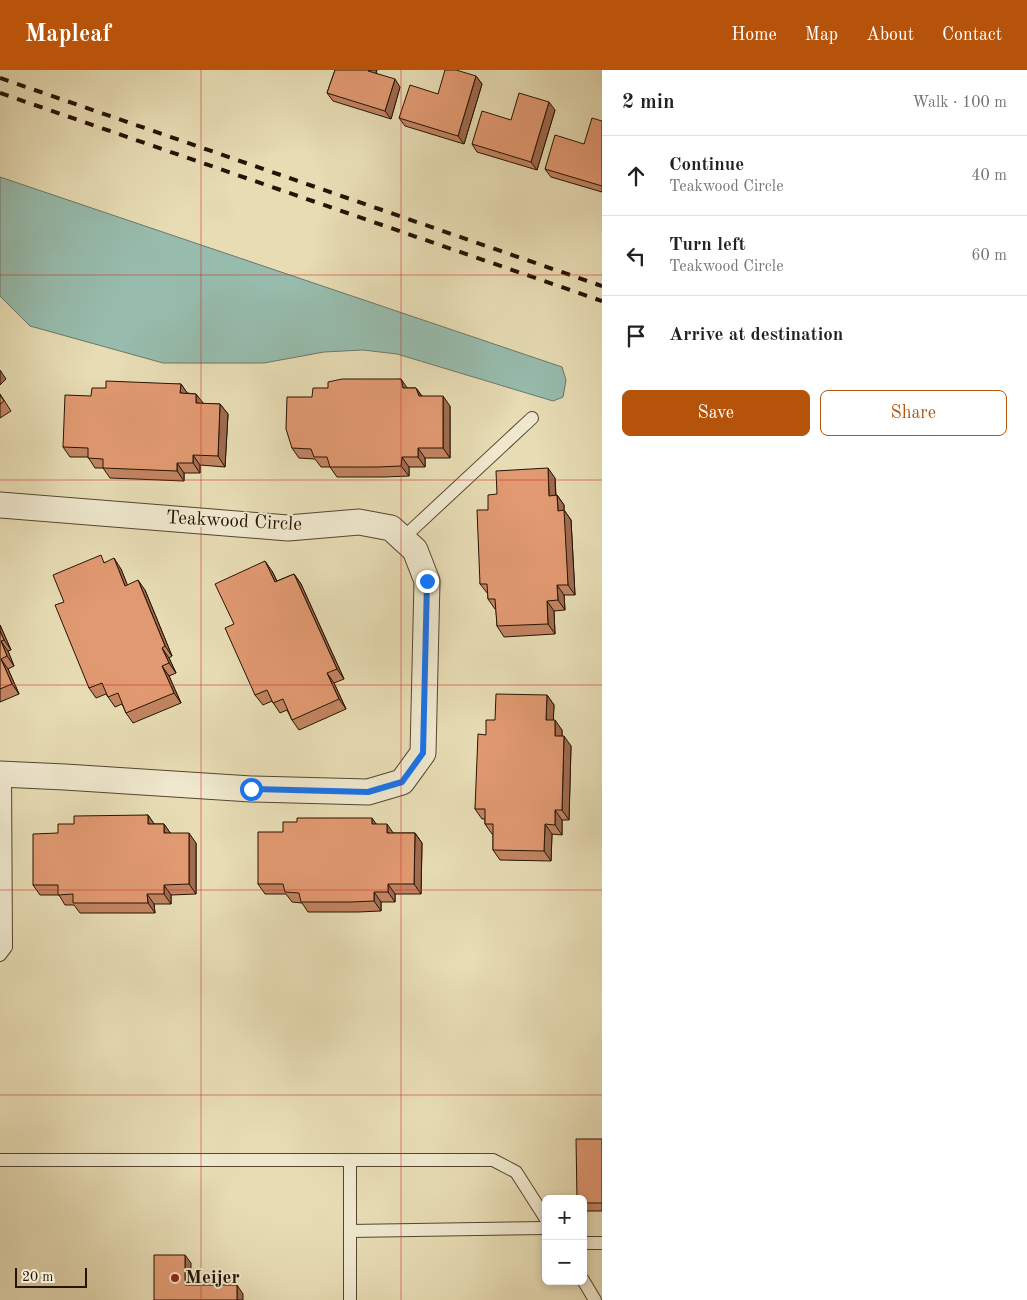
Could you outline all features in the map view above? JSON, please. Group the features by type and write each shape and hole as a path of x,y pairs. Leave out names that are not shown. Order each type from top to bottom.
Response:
{"street":[{"name":"Teakwood Circle","path":"0,505 288,528 359,522 391,528 415,550 427,581 423,753 402,782 368,792 251,789 3,774"}],"lane":[{"path":"402,539 532,418"},
{"path":"0,955 6,947 3,774"},
{"path":"0,1160 493,1160 516,1172 542,1213"},
{"path":"350,1160 350,1300"},
{"path":"350,1231 542,1228"},
{"path":"587,1243 602,1243"},
{"path":"586,1285 595,1300"}],"shaded area":[{"path":"0,177 562,367 566,380 563,397 553,401 397,354 363,350 324,352 264,363 163,363 30,326 0,296"}],"building":[{"path":"335,70 369,70 395,79 385,111 327,93"},
{"path":"445,70 456,70 476,76 458,136 399,118 410,85 438,94"},
{"path":"519,93 549,102 531,162 472,144 482,111 511,120"},
{"path":"592,118 602,121 602,186 545,169 555,135 584,144"},
{"path":"342,379 401,379 403,388 416,388 419,396 443,396 443,448 418,448 418,457 402,457 401,466 330,467 327,457 314,457 311,449 292,448 286,429 287,397 312,397 313,388 328,388 328,382"},
{"path":"106,381 181,384 180,393 196,394 196,403 220,404 218,456 193,455 193,463 177,463 177,471 103,468 103,459 88,458 88,448 63,447 65,395 91,396 92,388 106,388"},
{"path":"0,395 4,401 0,404"},
{"path":"548,468 549,496 557,495 558,511 564,510 568,585 557,585 558,600 547,601 548,624 497,626 495,599 488,599 487,584 480,584 477,510 488,510 488,495 497,494 496,471"},
{"path":"101,555 104,563 114,558 125,586 138,580 165,646 162,648 169,663 162,666 174,693 126,713 118,693 108,697 102,683 89,688 55,605 64,602 53,575"},
{"path":"265,561 275,582 294,574 337,669 327,673 339,699 292,720 283,699 273,703 267,690 255,695 225,628 234,624 215,584"},
{"path":"0,631 4,640 1,641 7,656 1,659 12,684 0,689"},
{"path":"496,694 547,695 546,720 555,720 555,736 564,736 562,810 555,810 555,825 545,824 544,851 493,850 493,824 485,824 485,809 475,809 478,734 486,735 486,720 495,720"},
{"path":"148,815 148,824 164,824 164,833 189,833 189,884 164,885 164,894 147,894 148,903 73,903 73,894 58,895 58,885 33,885 33,834 58,833 58,824 74,824 74,816"},
{"path":"297,818 372,818 372,824 387,824 387,833 415,833 414,884 388,884 388,892 374,892 374,901 301,902 299,893 285,892 283,884 258,884 258,832 283,832 283,822 297,822"},
{"path":"576,1139 602,1139 602,1203 587,1203 587,1195 577,1195"},
{"name":"Meijer","path":"154,1255 185,1255 185,1285 237,1285 237,1300 154,1300"}],"railway":[{"path":"0,78 602,286"},
{"path":"0,93 602,301"}],"place":[{"name":"Meijer","path":"175,1278"}],"route":[{"path":"251,789 368,792 402,782 423,753 427,581"}]}
